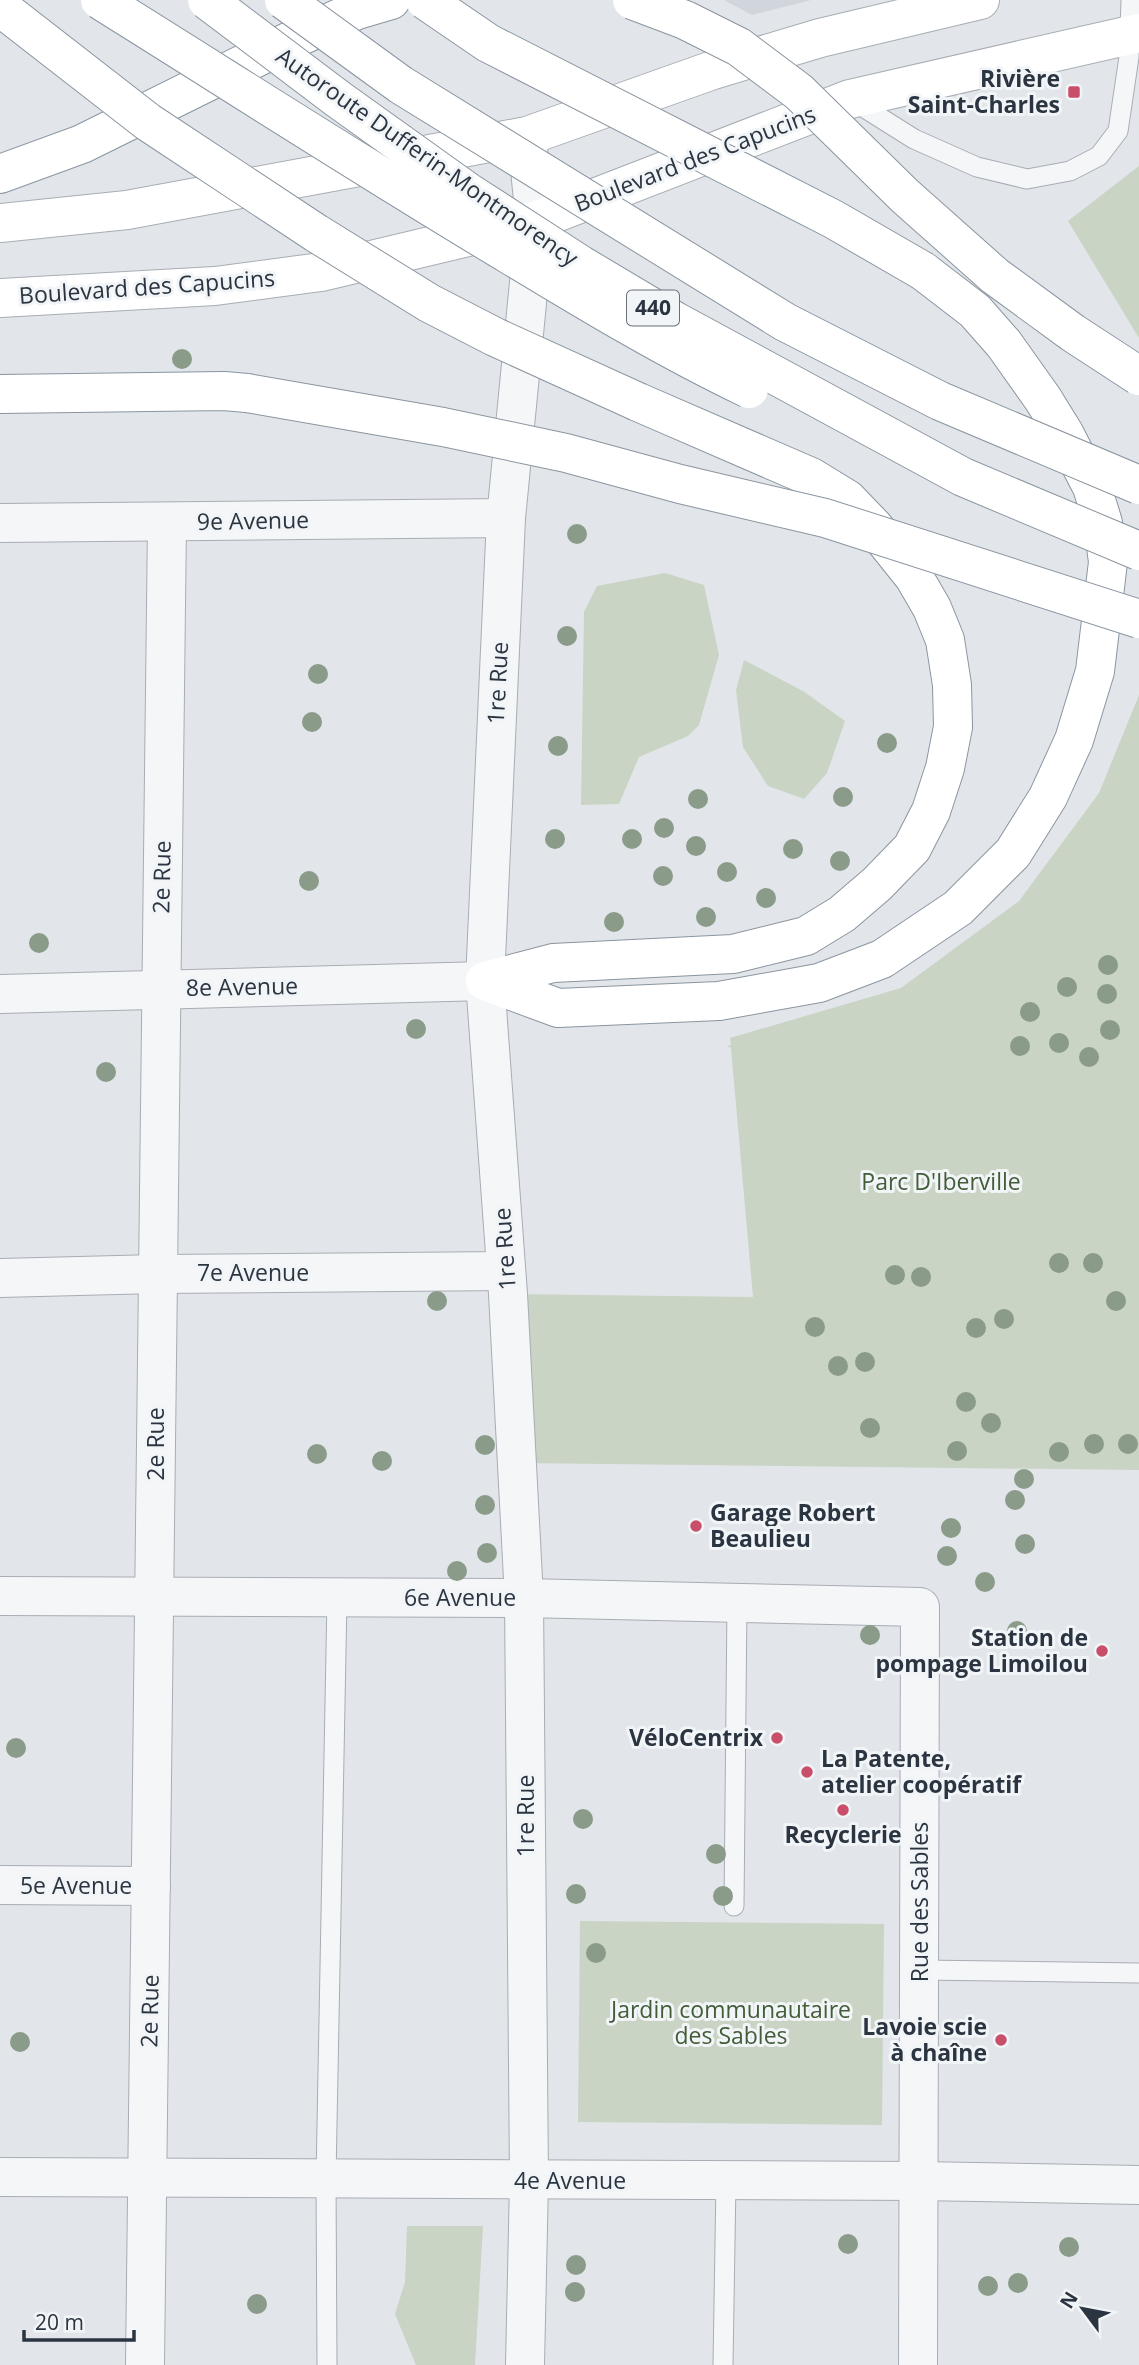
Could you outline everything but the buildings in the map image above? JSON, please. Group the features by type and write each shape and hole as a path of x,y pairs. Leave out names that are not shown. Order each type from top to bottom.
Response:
{"main road":[{"path":"100,0 442,215 689,360 796,411 963,477"},
{"name":"Autoroute Dufferin-Montmorency","path":"207,0 338,99 468,192 581,265 675,321 963,477 1139,551"},
{"name":"Autoroute Dufferin-Montmorency","path":"284,0 401,85 785,322 940,401 1139,485"},
{"path":"0,174 82,144 293,39 357,10 391,0"},
{"path":"425,0 488,43 833,219 923,271 975,310 1020,366 1065,433 1093,487 1103,523 1108,562 1095,671 1074,740 1048,797 1013,853 958,908 882,959 819,983 719,1001 558,1008 485,981"},
{"path":"632,0 685,20 739,47 799,92 905,196 995,276 1073,333 1139,376"},
{"path":"0,223 127,210 527,136 713,70 806,42 980,0"},
{"path":"0,6 148,122 316,233 429,303 495,337 811,477 847,499 874,527 914,577 932,608 945,640 952,685 953,727 945,768 931,811 912,848 877,884 842,914 806,936 733,954 552,963 485,981"},
{"name":"Boulevard des Capucins","path":"0,298 215,286 321,272 535,221 850,99 1134,22"},
{"path":"528,289 564,236 596,197"},
{"path":"0,394 224,391 443,427 552,450 825,518 1139,619"}],"street":[{"name":"1re Rue","path":"525,2365 529,2181 524,1598 506,1271 485,981 506,517 535,221 527,136"},
{"name":"9e Avenue","path":"0,523 506,517"},
{"name":"2e Rue","path":"145,2365 167,522"},
{"name":"8e Avenue","path":"0,994 485,981"},
{"name":"7e Avenue","path":"0,1278 506,1271"},
{"name":"6e Avenue","path":"0,1596 524,1598 920,1607"},
{"name":"Rue des Sables","path":"918,2365 920,1607"},
{"name":"5e Avenue","path":"0,1885 151,1886"},
{"name":"4e Avenue","path":"0,2177 920,2181 1139,2185"}],"lane":[{"path":"850,99 914,139 976,167 1027,179 1070,171 1099,156 1118,131 1134,22"},
{"path":"327,2365 326,2178 337,1598"},
{"path":"734,1906 737,1602"},
{"path":"920,1970 1139,1973"},
{"path":"723,2365 726,2181"}],"shaded area":[{"path":"724,0 811,0 752,15"}],"green space":[{"path":"1139,166 1139,338 1068,221"},
{"path":"665,573 704,585 719,655 699,725 688,736 639,757 619,804 581,805 584,612 597,586"},
{"path":"744,660 803,691 845,721 827,773 804,799 768,786 743,747 736,690"},
{"name":"Parc D'Iberville","path":"1139,695 1139,1470 516,1463 508,1294 753,1297 731,1048 727,1046 731,1045 730,1038 901,988 1019,901 1099,793"},
{"name":"Jardin communautaire des Sables","path":"580,1921 884,1924 882,2125 578,2122"},
{"path":"407,2226 483,2226 475,2365 416,2365 395,2314 405,2282"}],"place":[{"name":"Rivière Saint-Charles","path":"1074,92"},
{"name":"Garage Robert Beaulieu","path":"696,1526"},
{"name":"Station de pompage Limoilou","path":"1102,1651"},
{"name":"VéloCentrix","path":"777,1738"},
{"name":"La Patente, atelier coopératif","path":"807,1772"},
{"name":"Recyclerie","path":"843,1810"},
{"name":"Lavoie scie à chaîne","path":"1001,2040"}]}
